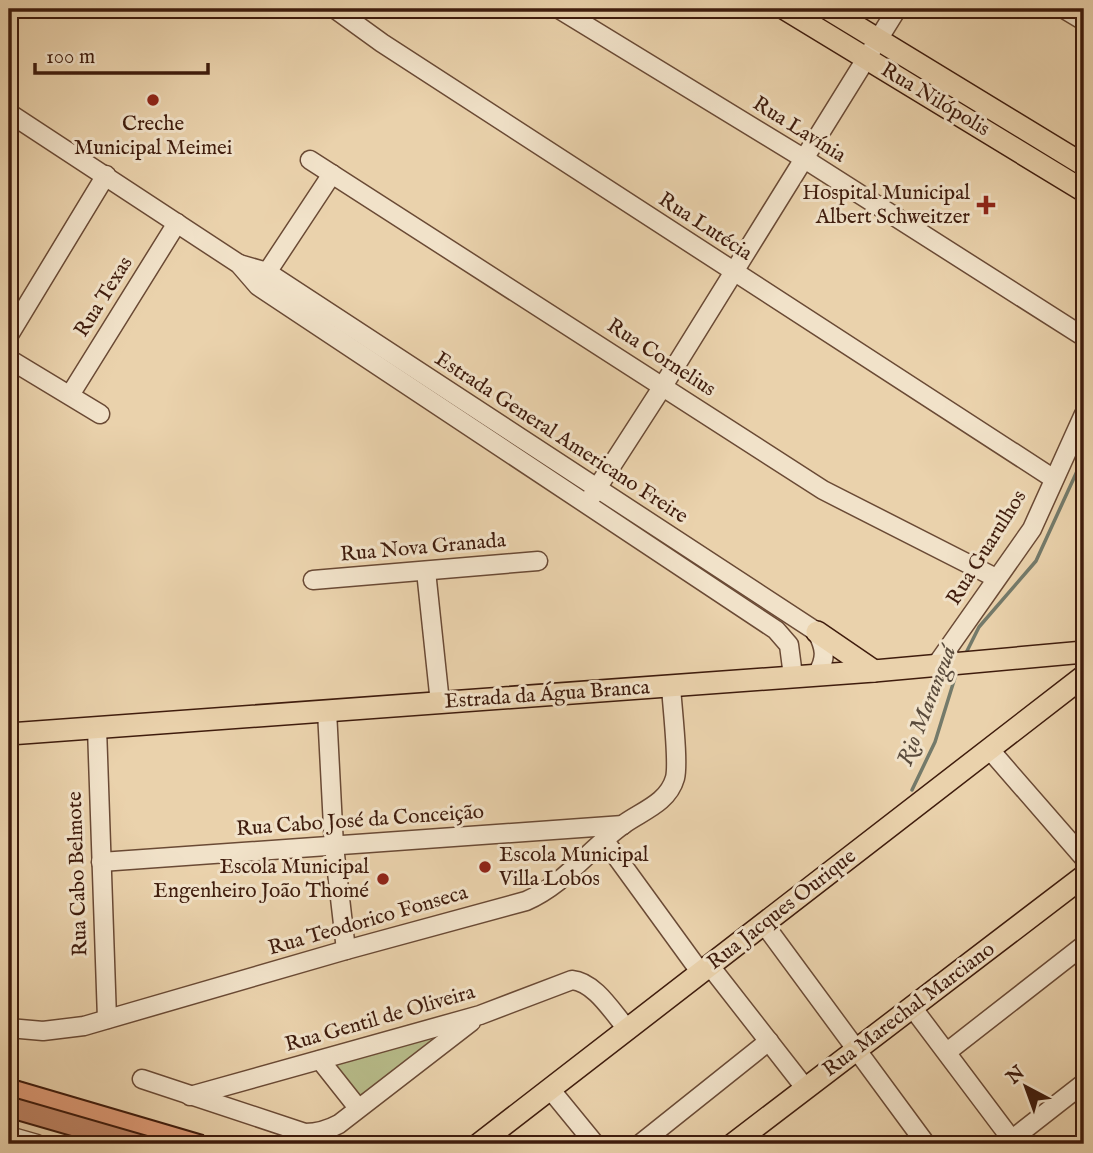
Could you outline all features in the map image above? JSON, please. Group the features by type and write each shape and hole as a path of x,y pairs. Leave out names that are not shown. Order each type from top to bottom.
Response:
{"main road":[{"name":"Rua Nilópolis","path":"785,9 1084,191"},
{"name":"Rua Nilópolis","path":"828,9 1084,165"},
{"path":"911,85 922,66"},
{"path":"994,136 1006,117"},
{"path":"817,632 874,671"},
{"name":"Estrada da Água Branca","path":"9,734 874,671 1084,652"},
{"path":"1061,654 1073,664 1080,679"},
{"name":"Rua Jacques Ourique","path":"479,1144 1080,679"},
{"name":"Rua Marechal Marciano","path":"733,1144 1084,876"}],"street":[{"name":"Rua Lutécia","path":"335,9 393,50 1054,480"},
{"name":"Rua Lavínia","path":"559,9 803,158 1084,337"},
{"path":"586,505 897,9"},
{"path":"1064,9 1084,21"},
{"name":"Estrada General Americano Freire","path":"9,113 262,279 597,489 817,632"},
{"name":"Rua Cornelius","path":"310,160 834,496 996,578"},
{"path":"262,279 332,174"},
{"path":"9,335 106,175"},
{"name":"Rua Texas","path":"70,395 177,223"},
{"name":"Estrada General Americano Freire","path":"262,279 586,505 782,635 791,651 793,676"},
{"path":"9,359 100,414"},
{"name":"Rua Guarulhos","path":"942,663 996,578 1032,529 1084,414"},
{"name":"Rua Nova Granada","path":"313,580 538,561"},
{"path":"426,571 440,703"},
{"path":"817,632 825,652 824,662 817,674"},
{"name":"Rua Teodorico Fonseca","path":"9,1028 43,1031 84,1026 526,901 542,894 623,825 654,806 667,793 675,778 671,686"},
{"path":"327,711 334,846 346,950"},
{"name":"Rua Cabo Belmote","path":"97,728 107,1019"},
{"path":"990,750 1084,858"},
{"name":"Rua Cabo José da Conceição","path":"102,862 623,825"},
{"path":"573,827 583,842 583,860"},
{"path":"605,841 706,970 769,1041 806,1089"},
{"path":"764,924 926,1144"},
{"path":"947,1052 1084,945"},
{"name":"Rua Gentil de Oliveira","path":"190,1096 480,1015 563,982 581,981 597,994 628,1030"},
{"path":"912,1007 947,1052 1009,1142 1084,1083"},
{"path":"142,1079 305,1133 328,1130 480,1015"},
{"path":"640,1144 769,1041"},
{"path":"320,1060 358,1108"},
{"path":"550,1089 595,1144"},
{"path":"9,1136 37,1144"}],"green space":[{"path":"480,1015 358,1108 320,1060"}],"building":[{"path":"9,1078 203,1135 200,1144 175,1144 9,1096"}],"waterway":[{"name":"Rio Maranguá","path":"965,655 979,627 1036,561 1084,456"},
{"name":"Rio Maranguá","path":"912,790 935,742 957,671"}],"place":[{"name":"Creche Municipal Meimei","path":"153,100"},
{"name":"Hospital Municipal Albert Schweitzer","path":"986,205"},
{"name":"Escola Municipal Villa Lobos","path":"485,867"},
{"name":"Escola Municipal Engenheiro João Thomé","path":"383,879"}]}
